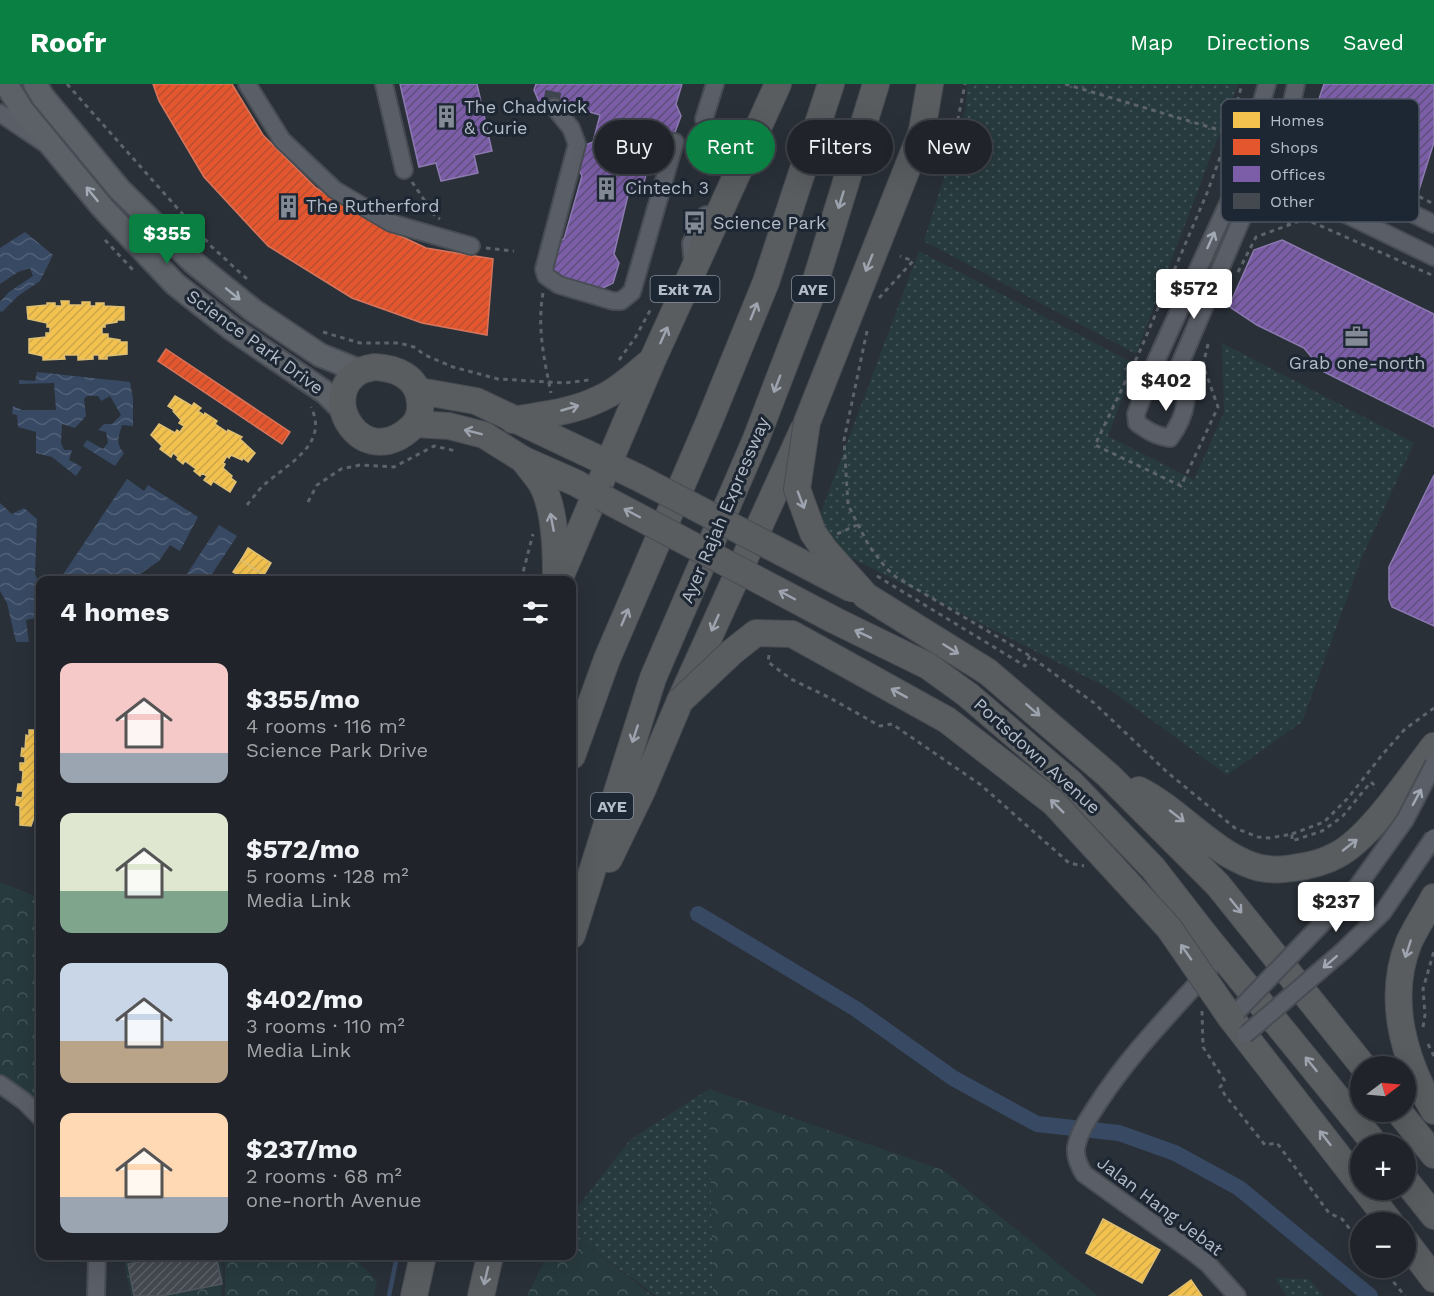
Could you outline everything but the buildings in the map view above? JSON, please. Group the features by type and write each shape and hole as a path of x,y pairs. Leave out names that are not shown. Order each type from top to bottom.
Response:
{"highway":[{"name":"Exit 7A","path":"611,465 652,360 778,84"},
{"name":"AYE","path":"576,745 607,659 705,432 766,282 831,84"},
{"name":"Ayer Rajah Expressway","path":"576,923 653,678 756,440 812,293 876,84"},
{"path":"930,84 931,120"},
{"path":"576,928 642,791 680,701 807,422 915,174"},
{"path":"513,420 599,400 620,387 652,360"},
{"path":"374,367 390,368 410,379 419,391 421,410 415,424 401,436 385,442 369,441 355,432 345,420 342,409 343,394 351,380 360,371 374,367"},
{"name":"Portsdown Avenue","path":"419,391 476,401 611,465 753,539 869,585 988,672 1109,776 1218,885 1355,1056"},
{"path":"807,422 797,489 813,533 825,550 869,585"},
{"path":"415,424 449,426 484,435 524,460 542,484 548,503 556,542 558,576"},
{"name":"Portsdown Avenue","path":"524,460 599,496 834,620 928,666 968,695 1071,783 1153,868 1367,1134"},
{"path":"560,576 599,496 611,465"},
{"path":"763,642 790,620 834,620"},
{"path":"680,701 732,652 792,634 947,720 1054,803 1169,928 1238,1027 1350,1171"},
{"path":"1109,776 1144,793 1227,853 1251,867 1273,870 1314,865 1339,855 1365,834 1434,746"},
{"path":"1434,897 1410,942 1402,966 1399,1001 1402,1034 1408,1058 1434,1110"},
{"path":"1407,1122 1434,1155"},
{"path":"1416,1194 1434,1216"},
{"path":"1373,1200 1382,1212"},
{"path":"1416,1255 1434,1279"},
{"path":"414,1296 422,1260"},
{"path":"481,1296 489,1260"}],"main road":[{"name":"Science Park Drive","path":"6,84 23,111 102,207 175,284 232,329 326,393 342,409"},
{"name":"Science Park Drive","path":"35,84 43,97 120,190 193,262 254,311 320,355 360,371"}],"street":[{"path":"247,84 282,140 335,190 392,223 477,247"},
{"path":"384,84 404,170"},
{"path":"704,119 715,84"},
{"path":"1263,99 1267,84"},
{"path":"1292,99 1296,84"},
{"path":"554,107 571,128 577,144 546,258 544,269 546,276 559,285 613,301 621,301 632,292 675,142"},
{"path":"0,114 33,137 55,148"},
{"path":"1419,216 1434,224"},
{"path":"1221,219 1156,361 1136,414 1137,423 1158,436 1170,438 1181,423 1186,405 1180,364 1240,222"},
{"path":"1356,222 1434,257"},
{"path":"1238,1027 1357,887 1405,820 1434,764"},
{"path":"1238,1027 1344,950 1383,912 1434,837"},
{"path":"1205,935 1212,959 1209,970 1222,968 1241,978"},
{"name":"Jalan Hang Jebat","path":"1209,970 1123,1067 1089,1118 1079,1136 1076,1151 1078,1164 1084,1174 1208,1264 1237,1296"},
{"path":"0,1083 36,1113"},
{"path":"96,1296 97,1260"}],"path":[{"path":"68,84 211,246 252,284"},
{"path":"958,120 965,84"},
{"path":"1065,84 1221,131"},
{"path":"1238,99 1242,84"},
{"path":"404,170 435,216 442,221"},
{"path":"1419,197 1434,204"},
{"path":"1235,278 1256,237 1296,222"},
{"path":"1312,222 1434,276"},
{"path":"477,247 514,251"},
{"path":"872,305 913,261 900,256"},
{"path":"546,276 540,311 542,345 555,412"},
{"path":"615,364 635,338 657,298"},
{"path":"867,327 844,440 848,505 876,556 896,577 1030,656 1094,703 1167,772 1235,828 1258,837 1270,838 1292,834 1324,822 1348,798 1405,729 1434,708"},
{"path":"322,332 360,344 399,343 414,347 425,355 453,367 498,379 565,383 596,377"},
{"path":"247,505 262,486 307,449 313,441"},
{"path":"308,502 317,485 341,469 360,465 394,467 434,446 456,451"},
{"path":"522,576 534,530"},
{"path":"869,585 1025,666 1030,656"},
{"path":"763,642 768,662 791,679 880,726 892,724 981,785 1069,862"},
{"path":"1292,834 1292,841 1322,831 1342,817 1371,782 1376,787 1369,796"},
{"path":"1423,1031 1425,1015 1423,989 1434,951"},
{"path":"1202,1003 1203,1047 1225,1081 1220,1087 1225,1095 1265,1145 1277,1143 1329,1213 1342,1219 1350,1229"},
{"path":"1427,1041 1434,1056"},
{"path":"1391,1278 1406,1296"}],"green space":[{"path":"967,84 1238,84 1232,99 1221,99 1221,129 1136,354 924,241 945,174 992,174 992,120 962,120 966,108"},
{"path":"919,251 1135,364 1108,436 1194,480 1224,412 1222,343 1414,443 1362,557 1302,722 1227,775 1108,688 838,551 817,523"},
{"path":"0,882 36,896 36,1102 0,1076"},
{"path":"709,1089 713,1296 656,1296 576,1237 576,1209 630,1140"},
{"path":"709,1089 943,1170 1098,1296 713,1296"},
{"path":"576,1237 653,1296 527,1296 545,1260 576,1260"},
{"path":"124,1260 221,1260 223,1275 221,1296 131,1296"},
{"path":"225,1260 357,1260 377,1281 374,1296 225,1296"},
{"path":"1275,1278 1309,1279 1324,1296 1286,1296"}],"water":[{"path":"25,232 53,255 40,281 18,296 2,312 0,302 9,292 33,276 30,268 18,272 0,284 0,248"},
{"path":"37,372 130,382 133,399 133,426 122,425 119,443 124,453 115,466 83,446 87,440 103,449 108,443 106,432 98,430 104,424 112,424 121,415 110,396 101,401 98,396 87,396 84,399 86,416 75,428 62,424 61,443 64,450 72,450 69,460 82,467 76,476 52,457 36,453 36,432 18,427 17,415 12,414 13,406 22,410 56,410 54,383 19,384 19,380 35,381"},
{"path":"127,479 144,491 148,485 198,517 180,551 170,545 159,561 137,576 62,576"},
{"path":"0,503 12,514 24,508 37,519 36,618 26,620 29,642 16,642 7,603 0,591"},
{"path":"219,525 237,536 211,576 186,576"}],"waterway":[{"path":"698,914 856,1009 953,1078 1037,1124 1119,1133 1175,1153 1239,1188 1370,1296"},
{"path":"389,1296 396,1260"}],"tunnel":[{"path":"554,107 552,98 555,84"}],"place":[{"name":"The Chadwick & Curie","path":"446,117"},
{"name":"Cintech 3","path":"607,188"},
{"name":"The Rutherford","path":"288,206"},
{"name":"Science Park","path":"695,223"},
{"name":"Grab one-north","path":"1357,337"}]}
